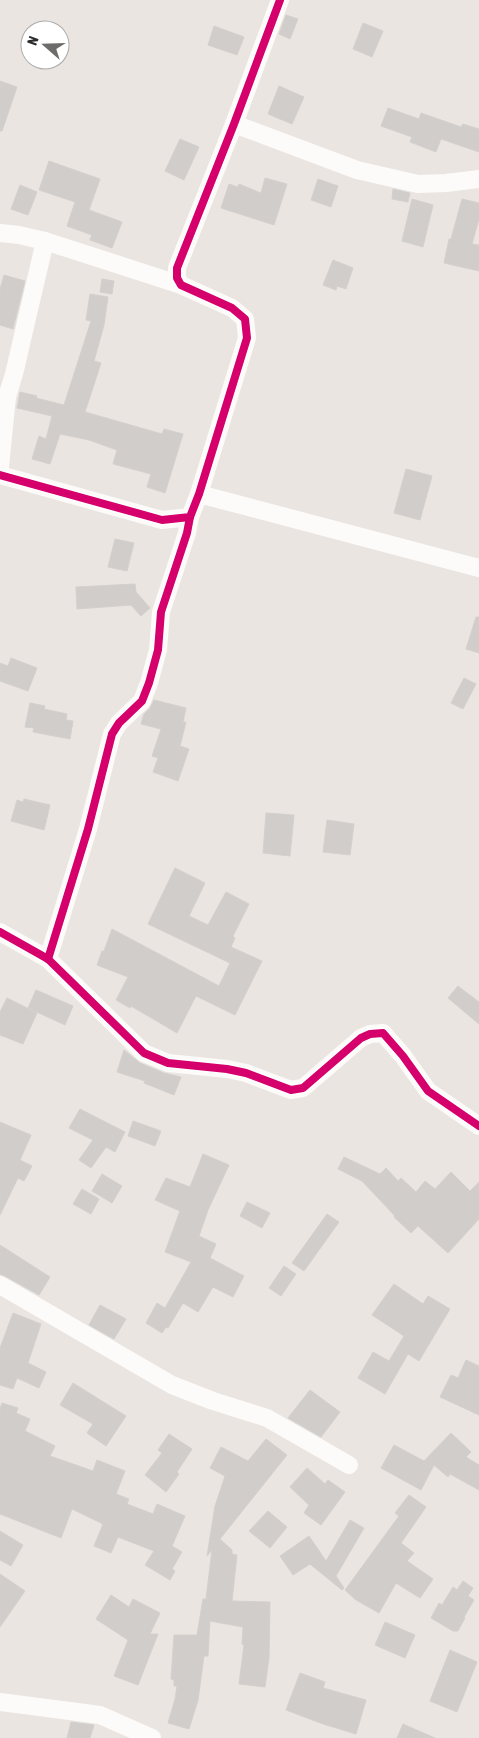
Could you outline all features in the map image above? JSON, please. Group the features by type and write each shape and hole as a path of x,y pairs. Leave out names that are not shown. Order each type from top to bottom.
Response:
{"street":[{"path":"181,285 177,278 177,268 234,124 280,0"},
{"path":"234,124 357,170 418,184 479,179"},
{"path":"0,233 45,241 181,285 232,308 245,319 247,338 161,612 158,650 149,683 142,701 119,723 112,734 88,829 48,959"},
{"path":"0,468 7,397 45,241"},
{"path":"0,475 162,520 190,517"},
{"path":"199,494 479,568"},
{"path":"0,932 48,959 144,1053 168,1063 227,1069 246,1073 279,1086 298,1090 303,1088 360,1038 370,1034 383,1033 403,1056 428,1091 479,1126"},
{"path":"0,1285 172,1385 213,1401 267,1418 349,1465"},
{"path":"0,1702 100,1715 152,1738"}],"building":[{"path":"286,15 298,19 290,39 279,34"},
{"path":"363,23 383,31 372,57 353,49"},
{"path":"214,26 244,37 237,55 208,45"},
{"path":"0,81 17,87 2,131 0,131"},
{"path":"279,86 304,97 292,124 268,114"},
{"path":"388,108 419,119 421,113 461,127 463,124 479,129 479,152 441,139 436,152 410,142 412,137 381,126"},
{"path":"180,139 199,147 184,180 165,171"},
{"path":"49,161 100,179 89,210 122,222 112,248 90,240 92,235 67,226 75,202 39,190"},
{"path":"265,178 287,184 274,225 221,208 229,184 238,187 239,184 261,193"},
{"path":"318,179 338,186 331,207 311,200"},
{"path":"20,185 37,192 28,215 11,209"},
{"path":"393,189 410,193 408,202 392,199"},
{"path":"412,199 433,205 423,247 402,241"},
{"path":"462,199 479,203 479,219 472,244 479,245 479,271 444,263 449,239 451,239"},
{"path":"333,260 353,268 346,289 337,286 336,290 323,285"},
{"path":"4,275 25,281 13,329 0,325 0,289"},
{"path":"102,279 114,281 112,294 100,292"},
{"path":"90,294 108,297 104,325 94,361 101,363 85,412 162,434 164,429 183,434 165,493 147,487 151,474 113,464 117,450 89,440 60,434 50,464 32,459 39,436 46,439 52,416 17,408 20,392 64,405 91,321 86,320"},
{"path":"406,469 432,476 420,520 394,513"},
{"path":"115,539 134,543 127,571 108,567"},
{"path":"135,584 136,592 150,608 141,616 131,605 77,609 76,587"},
{"path":"476,617 479,617 479,653 466,649"},
{"path":"11,658 37,668 28,691 0,681 0,663 8,666"},
{"path":"464,678 476,684 463,709 451,703"},
{"path":"154,700 186,708 183,722 186,722 180,746 189,749 178,781 153,772 158,758 152,756 161,729 141,724 144,714"},
{"path":"30,703 45,706 44,709 67,714 66,720 73,721 70,739 33,732 34,728 25,727"},
{"path":"24,799 50,805 44,830 11,821 17,800 23,802"},
{"path":"266,813 294,815 290,856 263,853"},
{"path":"327,820 354,824 350,855 323,852"},
{"path":"175,868 205,883 189,916 208,925 226,892 249,904 233,936 235,938 231,947 262,961 235,1015 196,996 177,1033 131,1006 130,1008 116,1000 128,977 97,965 112,929 219,986 230,963 148,924"},
{"path":"458,986 479,1002 479,1024 448,998"},
{"path":"36,990 73,1006 65,1025 28,1008"},
{"path":"7,998 37,1013 23,1044 0,1035 0,1012"},
{"path":"124,1050 140,1063 164,1073 181,1077 174,1095 144,1083 145,1081 117,1072"},
{"path":"80,1109 125,1132 115,1152 106,1147 91,1168 79,1160 93,1140 69,1128"},
{"path":"133,1121 161,1131 155,1146 128,1136"},
{"path":"0,1122 31,1135 20,1160 32,1166 24,1181 18,1178 0,1215"},
{"path":"203,1154 229,1165 208,1210 199,1236 216,1244 210,1258 244,1276 233,1297 213,1287 198,1312 183,1303 168,1328 166,1327 162,1333 146,1323 157,1303 165,1308 191,1262 165,1252 180,1211 155,1200 166,1178 190,1187"},
{"path":"344,1157 380,1174 386,1168 398,1181 401,1178 416,1192 425,1181 435,1189 451,1172 470,1191 479,1182 479,1219 448,1253 418,1226 411,1233 362,1181 338,1169"},
{"path":"102,1174 122,1186 112,1203 92,1191"},
{"path":"82,1189 99,1199 91,1214 73,1204"},
{"path":"247,1202 270,1213 262,1228 240,1216"},
{"path":"327,1214 339,1222 304,1271 292,1263"},
{"path":"0,1245 50,1277 39,1295 0,1274"},
{"path":"284,1266 296,1274 281,1296 269,1288"},
{"path":"394,1284 423,1304 428,1296 450,1309 419,1361 408,1354 385,1394 358,1378 373,1352 389,1361 404,1336 372,1315"},
{"path":"100,1305 126,1319 114,1339 89,1325"},
{"path":"13,1313 41,1324 28,1363 46,1372 39,1388 17,1378 13,1389 0,1385 0,1348"},
{"path":"466,1360 479,1366 479,1415 440,1397 451,1375 458,1378"},
{"path":"73,1383 126,1416 106,1446 87,1433 93,1424 60,1405"},
{"path":"310,1390 340,1412 321,1437 288,1418"},
{"path":"2,1403 18,1408 16,1413 30,1419 25,1431 55,1446 50,1456 93,1471 97,1460 125,1471 116,1494 129,1499 127,1504 153,1514 157,1504 185,1516 172,1546 182,1552 172,1569 175,1571 170,1580 145,1565 154,1551 118,1537 111,1553 94,1546 103,1524 72,1509 61,1538 0,1514 0,1409"},
{"path":"451,1433 471,1452 466,1457 479,1465 479,1490 450,1474 448,1477 434,1465 421,1490 381,1468 394,1445 424,1461"},
{"path":"169,1434 192,1449 177,1472 179,1474 166,1492 145,1475 162,1453 158,1450"},
{"path":"266,1439 287,1455 220,1539 232,1550 232,1554 237,1555 232,1601 270,1602 269,1658 265,1687 239,1684 244,1645 242,1644 243,1627 210,1621 208,1656 204,1656 198,1700 189,1729 168,1723 177,1686 174,1686 174,1680 171,1679 174,1635 197,1635 203,1599 206,1599 212,1550 207,1556 215,1506 225,1476 210,1468 221,1447 248,1461"},
{"path":"307,1468 325,1484 328,1480 345,1492 321,1525 304,1513 309,1505 290,1487"},
{"path":"409,1495 426,1507 401,1543 414,1553 407,1561 433,1579 420,1598 396,1583 379,1613 356,1600 345,1590 399,1516 395,1513"},
{"path":"268,1511 287,1527 270,1548 249,1531"},
{"path":"350,1520 364,1528 336,1576 344,1588 342,1590 310,1564 293,1575 280,1556 309,1536 326,1561"},
{"path":"0,1531 23,1545 11,1566 0,1560"},
{"path":"0,1574 25,1591 0,1627"},
{"path":"463,1581 473,1588 468,1596 474,1600 458,1631 453,1631 431,1618 439,1603 442,1605 453,1587 457,1590"},
{"path":"111,1595 129,1607 133,1599 160,1613 150,1634 158,1634 138,1685 114,1676 128,1640 96,1619"},
{"path":"385,1622 415,1635 405,1658 375,1645"},
{"path":"450,1650 477,1662 457,1712 430,1701"},
{"path":"300,1673 325,1682 323,1688 366,1700 356,1734 286,1710"},
{"path":"71,1722 94,1725 90,1738 67,1738"},
{"path":"403,1724 435,1738 397,1738"}],"cycle path":[{"path":"0,475 162,520 190,517 199,494 247,338 245,319 232,308 181,285 177,278 177,268 234,124 280,0"},
{"path":"48,959 88,829 112,734 119,723 142,701 149,683 158,650 161,612 187,533 190,517"},
{"path":"0,932 48,959 144,1053 168,1063 227,1069 246,1073 291,1090 303,1088 361,1038 370,1034 383,1033 403,1056 428,1091 479,1126"}]}
